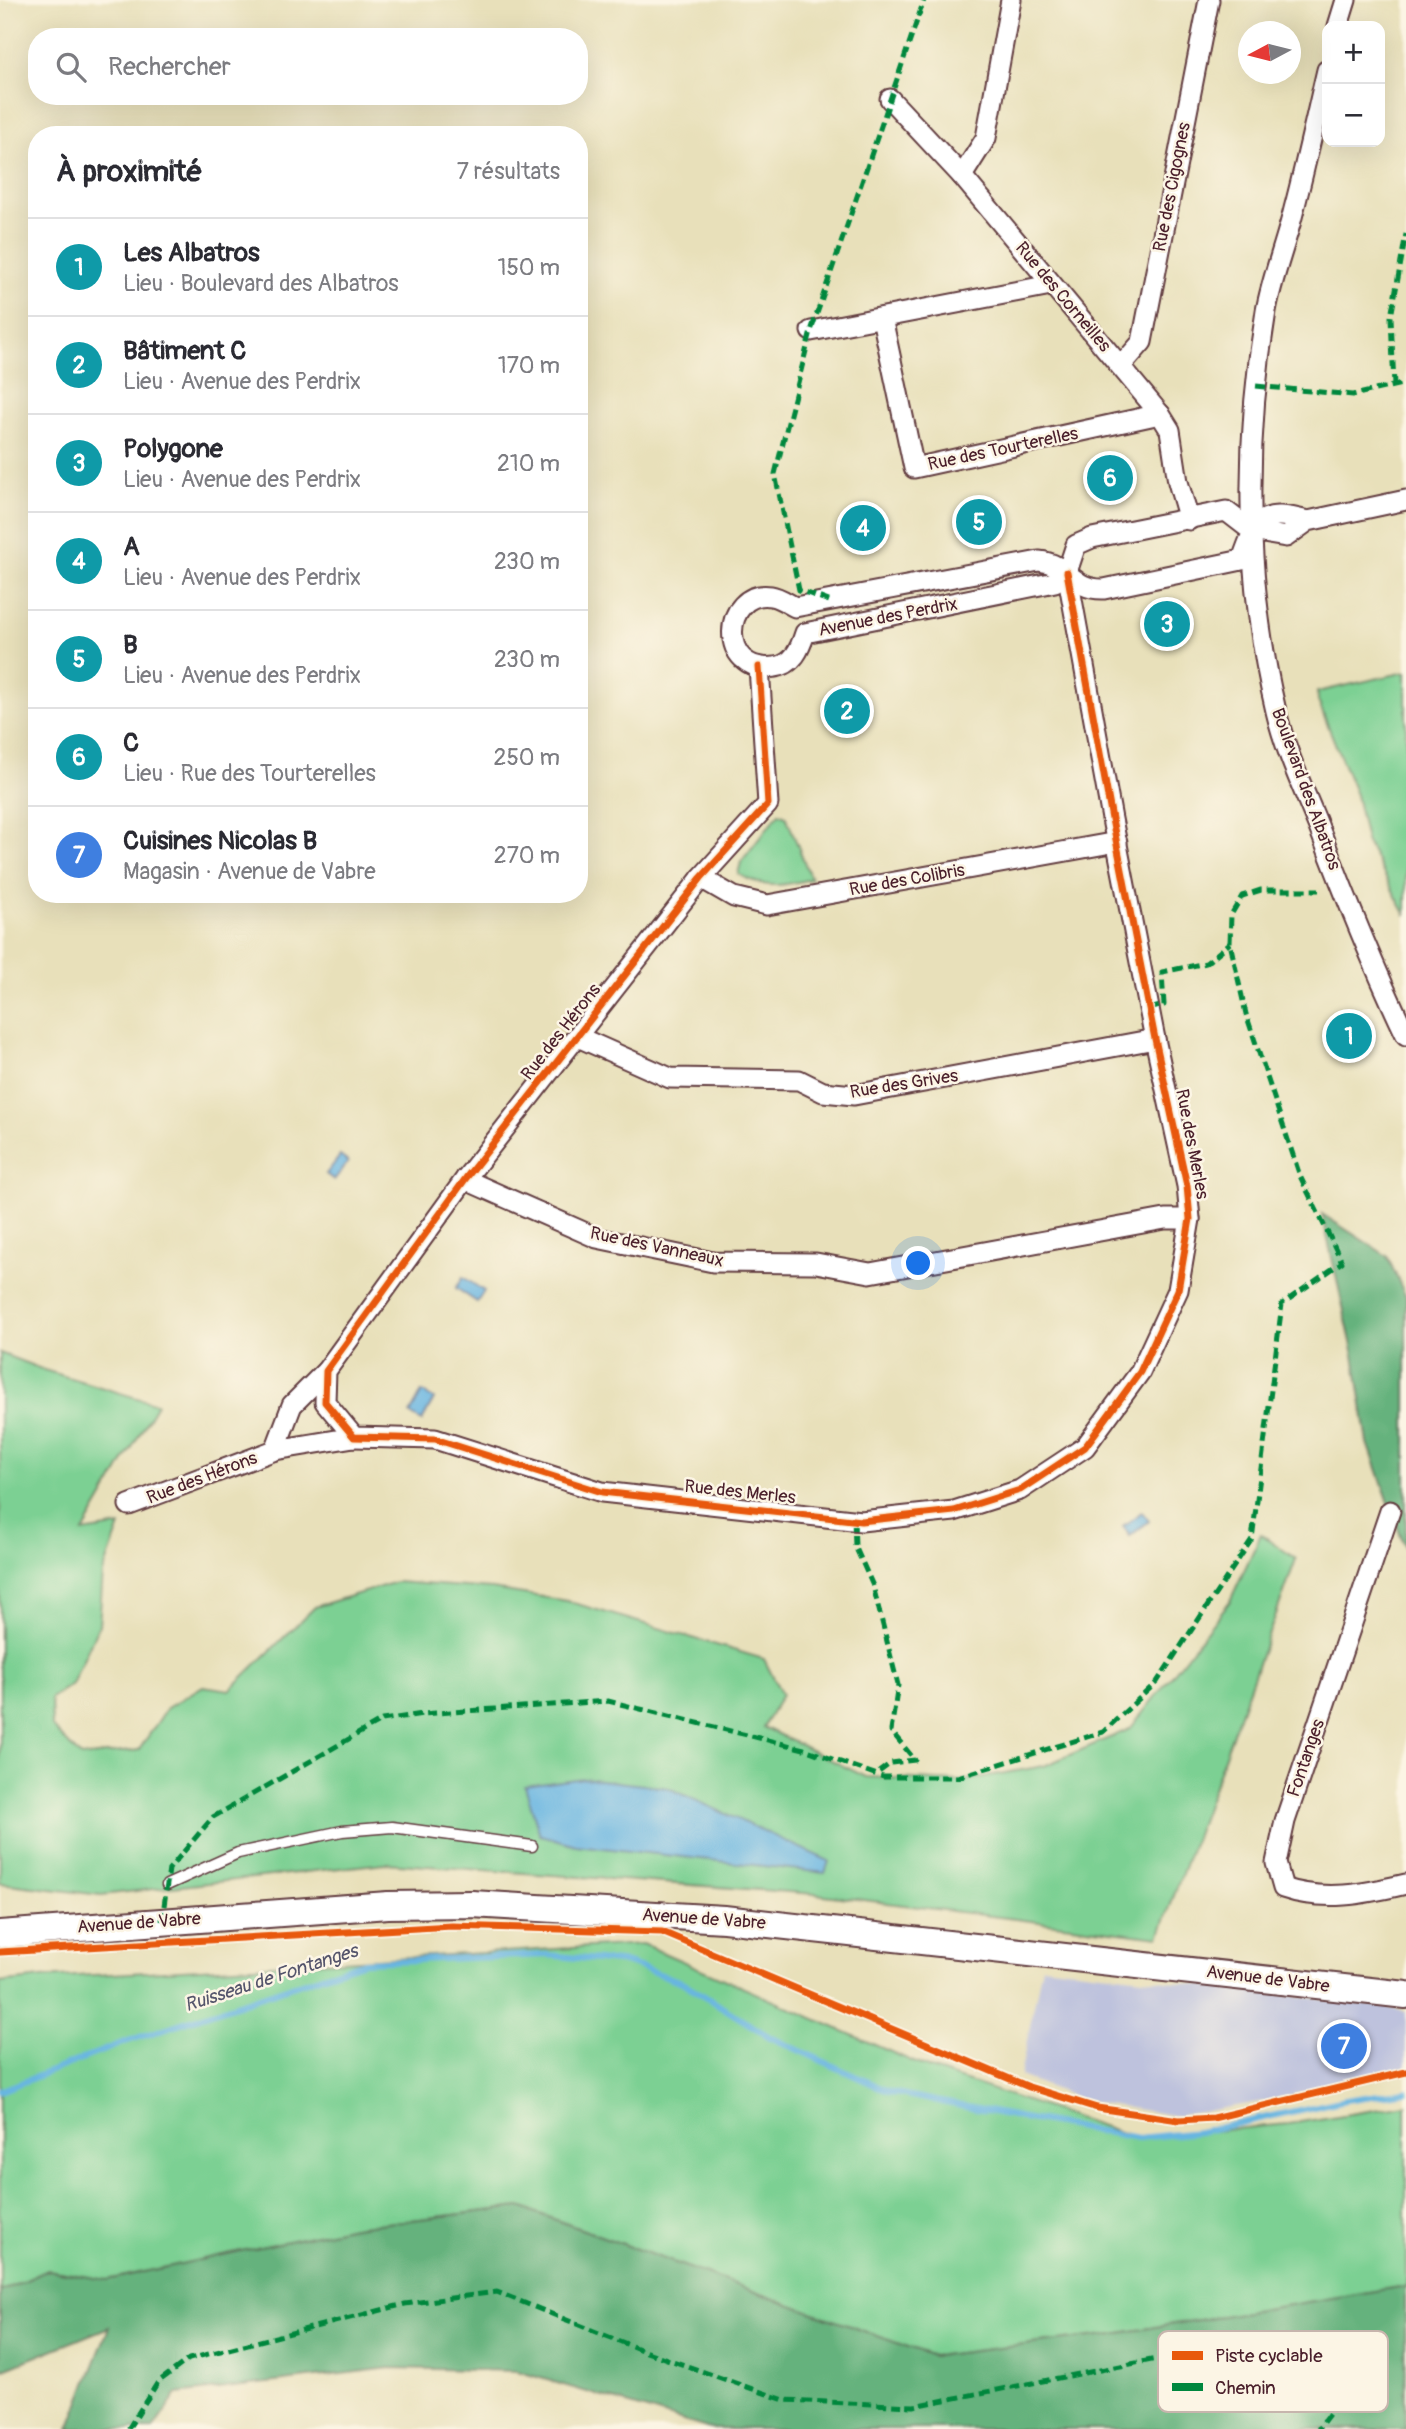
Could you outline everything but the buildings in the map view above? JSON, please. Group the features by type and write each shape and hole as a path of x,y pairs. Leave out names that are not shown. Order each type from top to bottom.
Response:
{"main road":[{"name":"Avenue de Vabre","path":"0,1934 388,1905 472,1903 724,1919 1406,1995"}],"street":[{"path":"962,176 986,138 1011,0"},
{"name":"Rue des Cigognes","path":"1121,366 1142,342 1209,0"},
{"path":"1340,21 1346,0"},
{"name":"Boulevard des Albatros","path":"1324,84 1295,208 1267,309 1254,412 1251,464 1252,531 1265,658 1276,713 1288,751 1369,955 1406,1035"},
{"name":"Rue des Corneilles","path":"890,99 962,176 1160,414 1170,430 1178,482 1189,520"},
{"path":"811,331 1051,285"},
{"name":"Rue des Tourterelles","path":"882,318 914,468 1160,414"},
{"path":"1067,572 1076,545 1092,538 1226,511 1252,531 1262,519 1283,514 1308,521 1406,500"},
{"name":"Avenue des Perdrix","path":"1067,572 1055,582 1044,585 805,633 792,660 778,667 759,667 744,660 735,648 732,636 732,623 743,605 763,596 773,596 795,607 1039,561 1052,563 1067,572 1079,585 1090,589 1104,589 1242,560 1252,531"},
{"name":"Rue des Merles","path":"354,1437 435,1439 602,1492 861,1521 954,1511 1020,1490 1085,1447 1140,1372 1168,1313 1178,1290 1190,1219 1187,1186 1155,1039 1091,712 1067,572"},
{"name":"Rue des Hérons","path":"275,1450 292,1405 326,1371 466,1178 701,878 768,804 759,667"},
{"name":"Rue des Colibris","path":"701,878 734,897 767,905 1117,842"},
{"name":"Rue des Grives","path":"578,1037 670,1078 799,1080 823,1092 854,1095 1155,1039"},
{"name":"Rue des Vanneaux","path":"466,1178 597,1238 713,1262 816,1263 870,1273 1165,1219 1190,1219"},
{"path":"326,1371 326,1402 354,1437"},
{"name":"Rue des Hérons","path":"130,1505 275,1450 354,1437"},
{"name":"Fontanges","path":"1390,1511 1285,1821 1276,1863 1283,1888 1303,1895 1329,1898 1406,1884"}],"lane":[{"path":"167,1885 238,1853 342,1831 392,1827 532,1846"}],"shaded area":[{"path":"1042,1966 1385,2007 1406,2012 1406,2067 1265,2101 1177,2116 1083,2100 1020,2076"}],"green space":[{"path":"1406,672 1406,915 1366,841 1356,795 1318,701 1317,692"},
{"path":"779,813 786,816 811,879 774,885 757,883 738,874 741,862"},
{"path":"1322,1214 1387,1256 1406,1297 1406,1551 1368,1443 1354,1355"},
{"path":"0,1353 44,1370 157,1404 83,1532 120,1526 103,1573 99,1625 72,1684 51,1698 52,1727 81,1757 139,1750 167,1708 203,1686 230,1690 315,1607 396,1582 492,1589 567,1601 764,1659 782,1695 763,1727 866,1777 961,1781 1044,1766 1130,1729 1230,1601 1261,1534 1296,1559 1159,1937 816,1894 385,1863 101,1895 0,1883"},
{"path":"643,1944 930,2069 1138,2138 1288,2124 1406,2105 1406,2286 1107,2335 933,2356 520,2207 353,2227 107,2280 48,2270 0,2292 0,1983 41,1978"},
{"path":"520,2207 933,2356 1107,2335 1405,2286 1406,2429 710,2429 517,2371 390,2368 177,2394 153,2429 69,2429 109,2327 0,2371 0,2292 48,2270 107,2280 353,2227"}],"water":[{"path":"340,1156 348,1162 334,1180 326,1174"},
{"path":"463,1277 484,1291 477,1302 456,1288"},
{"path":"422,1392 434,1399 422,1421 410,1414"},
{"path":"1142,1512 1149,1521 1130,1536 1123,1526"},
{"path":"583,1778 669,1788 829,1861 825,1873 576,1845 540,1835 525,1786"}],"waterway":[{"name":"Ruisseau de Fontanges","path":"0,2091 125,2042 364,1962 547,1955 628,1963 682,1982 770,2037 890,2092 1138,2138 1199,2132 1345,2100 1406,2091"}],"marked path":[{"path":"829,601 799,590 775,474 811,331 924,0"},
{"path":"1394,386 1391,317 1406,234"},
{"path":"1256,386 1353,395 1406,383"},
{"path":"162,1921 169,1869 213,1817 382,1720 423,1714 608,1701 804,1749 883,1777 958,1777 1103,1732 1157,1682 1252,1539 1282,1304 1342,1262 1300,1176 1246,1014 1230,943 1231,915 1242,896 1261,890 1319,890"},
{"path":"1149,1009 1164,1005 1162,972 1206,963 1230,943"},
{"path":"854,1520 855,1546 873,1586 898,1685 891,1731 915,1760 891,1763 876,1774"},
{"path":"128,2429 158,2382 189,2359 405,2304 497,2292 644,2351 784,2400 914,2406 1158,2359"},
{"path":"1318,2429 1331,2412"}],"cycle path":[{"path":"759,667 768,804 701,878 466,1178 326,1371 325,1402 354,1437 435,1439 602,1492 861,1521 954,1511 1020,1490 1085,1447 1140,1372 1178,1290 1190,1219 1187,1186 1112,819 1067,572"},
{"path":"0,1952 452,1926 662,1932 1029,2087 1097,2108 1179,2120 1213,2118 1406,2072"}],"place":[{"name":"C","path":"1110,478"},
{"name":"B","path":"979,522"},
{"name":"A","path":"863,528"},
{"name":"Polygone","path":"1167,624"},
{"name":"Bâtiment C","path":"847,711"},
{"name":"Les Albatros","path":"1349,1036"},
{"name":"Cuisines Nicolas B","path":"1344,2046"}]}
